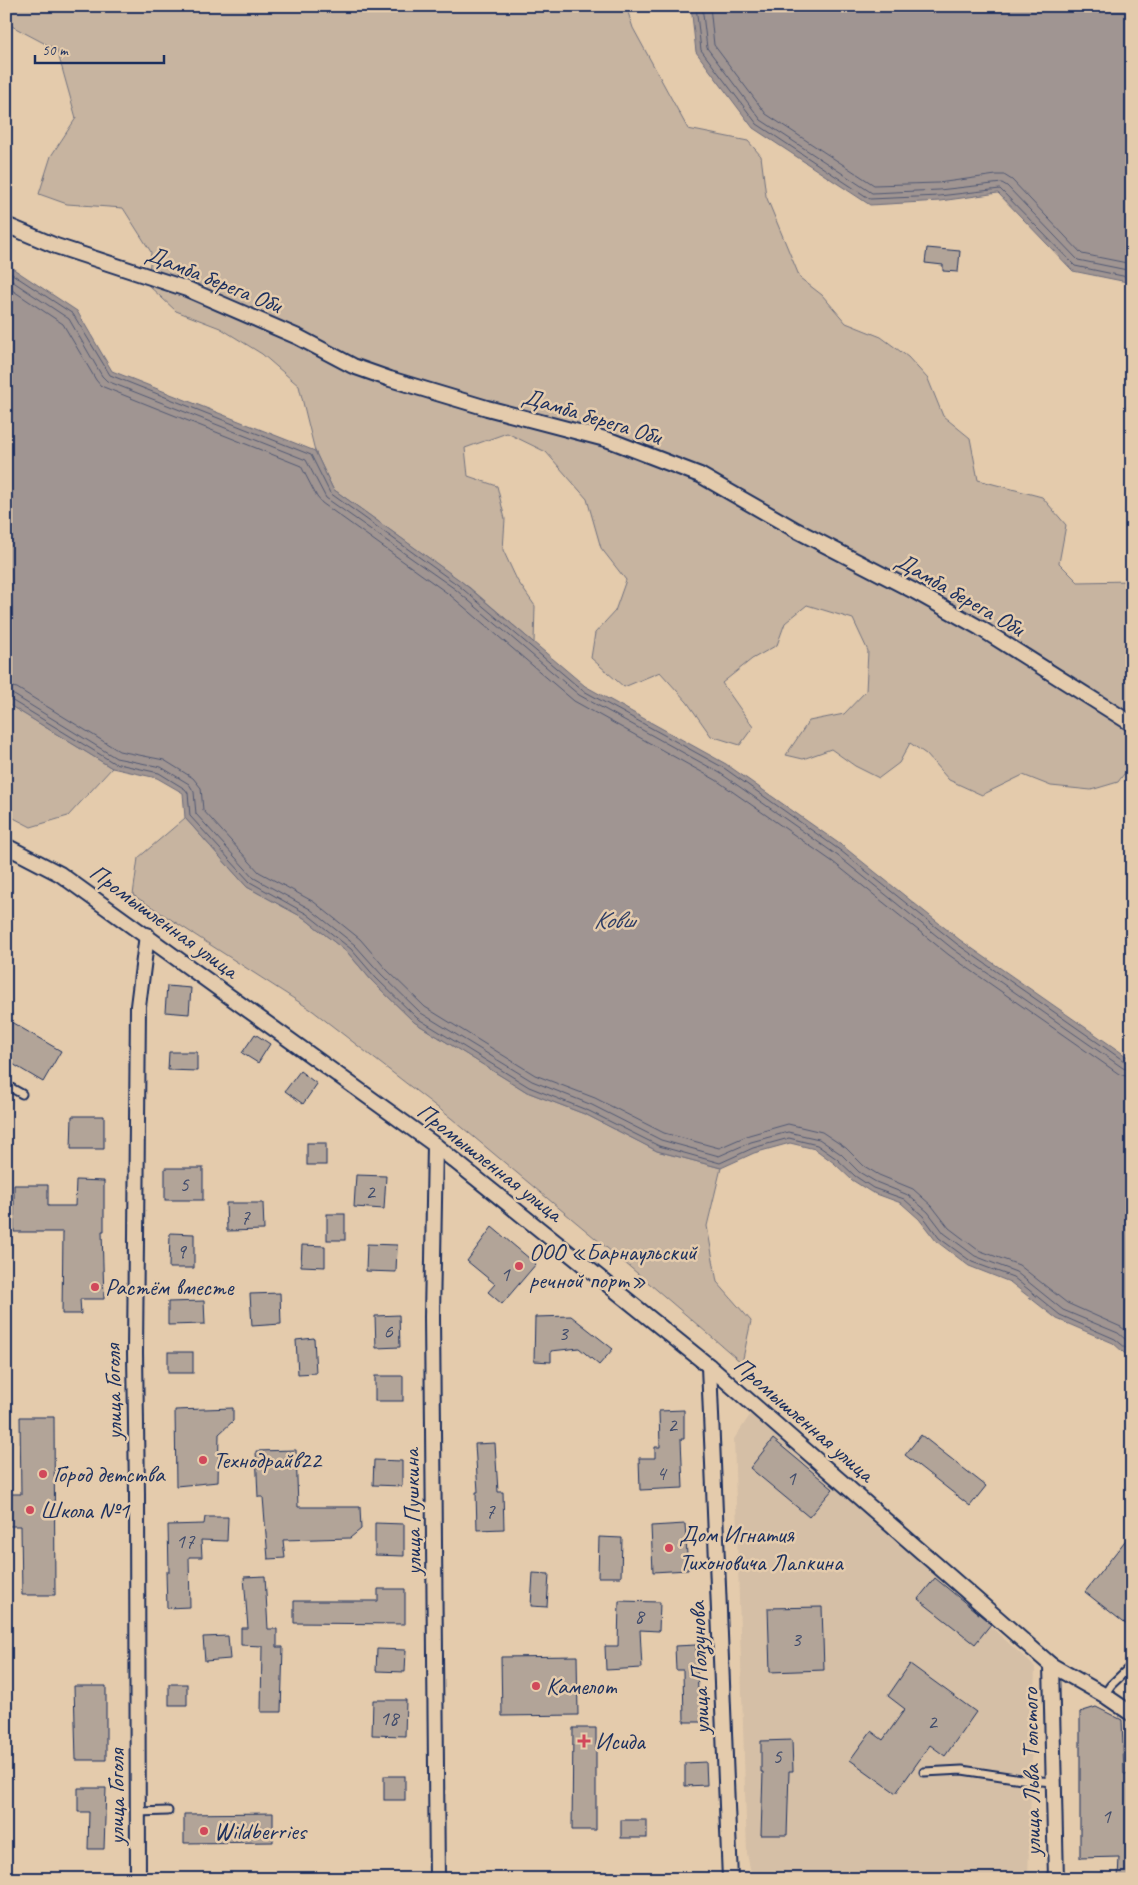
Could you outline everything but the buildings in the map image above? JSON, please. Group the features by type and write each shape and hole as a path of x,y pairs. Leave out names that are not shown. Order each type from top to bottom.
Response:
{"street":[{"name":"Дамба берега Оби","path":"6,224 56,246 188,290 298,338 353,366 487,408 609,440 700,475 796,530 914,591 980,628 1132,724"},
{"name":"Промышленная улица","path":"6,846 60,874 147,935 435,1145 709,1366 1051,1665 1104,1695 1132,1714"},
{"name":"улица Гоголя","path":"138,1879 135,1323 138,1006 147,935"},
{"name":"улица Пушкина","path":"435,1145 432,1317 437,1879"},
{"name":"улица Ползунова","path":"709,1366 730,1879"},
{"name":"улица Льва Толстого","path":"1051,1665 1056,1879"}],"lane":[{"path":"6,1085 22,1094"},
{"path":"1104,1695 1132,1665"},
{"path":"924,1772 962,1770 1054,1782"},
{"path":"138,1812 168,1812"}],"shaded area":[{"path":"6,6 626,6 633,28 688,129 748,141 761,156 766,196 800,278 822,295 846,323 881,337 908,357 928,379 943,416 970,438 978,480 1042,497 1066,525 1059,563 1078,582 1132,581 1132,743 1130,766 1118,782 1091,790 1051,786 1023,775 982,795 949,780 926,754 910,743 899,763 879,778 855,766 831,749 803,759 786,755 809,721 844,714 866,691 868,651 853,619 807,605 785,623 777,645 752,659 722,683 753,727 740,745 711,736 687,702 660,672 624,687 591,658 595,633 615,611 626,580 601,548 587,499 546,452 507,433 465,448 468,476 497,486 505,519 503,550 517,580 535,606 534,643 470,588 333,489 315,451 299,386 262,354 220,328 176,311 148,285 151,252 123,208 67,204 39,194 51,156 76,118 57,50 6,23"},
{"path":"6,703 112,768 68,816 31,827 6,814"},
{"path":"185,818 247,887 304,918 348,953 372,981 414,1022 527,1092 587,1115 657,1151 721,1168 707,1226 717,1282 751,1321 742,1363 451,1118 313,1011 133,895 138,858"},
{"path":"754,1409 1035,1667 1028,1879 752,1879 747,1853 734,1439"}],"water":[{"path":"691,6 1132,6 1132,283 1073,271 998,193 940,201 870,205 753,128 696,52"},
{"name":"Ковш","path":"6,264 77,311 112,371 315,451 333,489 461,581 585,686 726,764 844,847 960,940 1132,1060 1132,1360 1113,1343 1057,1319 1010,1282 969,1266 936,1241 919,1219 901,1203 871,1192 852,1180 815,1149 790,1143 754,1153 721,1168 657,1151 587,1115 527,1092 414,1022 372,981 348,953 304,918 247,887 185,818 183,793 157,778 112,768 6,703"}],"place":[{"name":"ООО «Барнаульский речной порт»","path":"519,1266"},
{"name":"Растём вместе","path":"95,1287"},
{"name":"Технодрайв22","path":"203,1460"},
{"name":"Город детства","path":"43,1474"},
{"name":"Школа №1","path":"30,1510"},
{"name":"Дом Игнатия Тихоновича Лапкина","path":"669,1548"},
{"name":"Камелот","path":"536,1686"},
{"name":"Исида","path":"584,1741"},
{"name":"Wildberries","path":"204,1831"}]}
